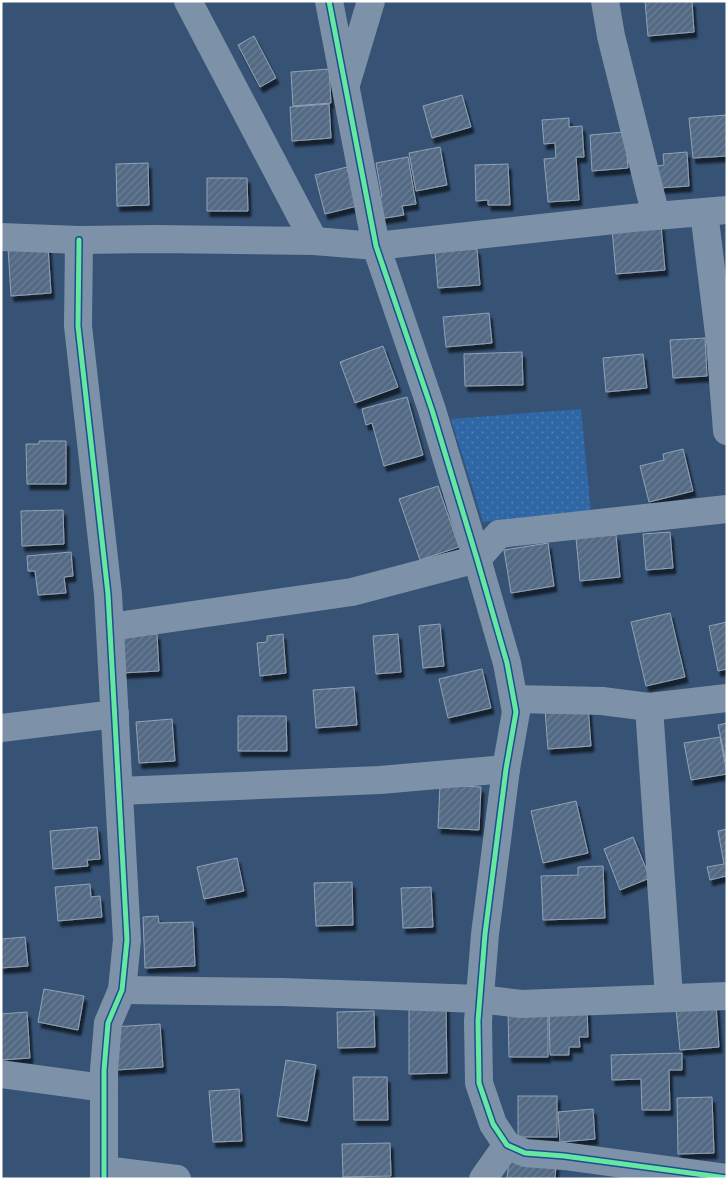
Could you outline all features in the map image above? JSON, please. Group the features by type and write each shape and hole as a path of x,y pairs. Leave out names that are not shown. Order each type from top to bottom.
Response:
{"street":[{"path":"188,1 314,241"},
{"path":"329,1 376,246 432,410 477,559 507,663 516,712 506,769 486,934 478,1020 479,1083 493,1124 507,1145 525,1153 564,1156 727,1178"},
{"path":"346,85 371,1"},
{"path":"605,1 611,36 656,216"},
{"path":"1,237 79,240 314,241 376,246 715,211 720,342 727,431"},
{"path":"79,240 78,326 108,594 126,940 122,990 108,1023 104,1088 104,1174 177,1179"},
{"path":"110,627 352,592 477,559 499,534 727,509"},
{"path":"514,699 602,701 649,707 727,698"},
{"path":"649,707 669,997"},
{"path":"1,728 115,714"},
{"path":"119,791 380,780 506,769"},
{"path":"122,990 282,992 480,999 521,1004 727,996"},
{"path":"1,1074 104,1088"},
{"path":"483,1179 507,1145"}],"shaded area":[{"path":"581,409 591,513 483,522 451,419"}],"building":[{"path":"645,1 692,1 694,32 648,36"},
{"path":"254,36 276,78 260,87 238,45"},
{"path":"329,69 331,103 293,106 291,72"},
{"path":"462,95 471,127 432,138 423,106"},
{"path":"329,104 331,138 292,141 290,107"},
{"path":"727,115 727,156 693,158 689,118"},
{"path":"569,118 569,127 582,126 584,157 576,157 579,200 548,202 544,159 556,158 555,143 544,144 542,120"},
{"path":"625,132 628,168 592,171 590,135"},
{"path":"440,147 447,185 416,191 409,153"},
{"path":"687,152 689,186 659,188 657,166 664,165 663,154"},
{"path":"408,157 416,204 402,206 404,215 379,219 375,198 382,197 376,163"},
{"path":"148,163 149,205 117,206 116,164"},
{"path":"508,164 510,205 488,205 488,200 476,201 475,165"},
{"path":"347,167 357,206 325,214 315,175"},
{"path":"207,178 247,178 248,211 207,211"},
{"path":"661,225 665,270 616,274 612,229"},
{"path":"48,246 51,293 11,296 8,248"},
{"path":"477,249 480,285 438,288 435,252"},
{"path":"489,313 492,343 446,347 443,317"},
{"path":"705,338 707,376 673,378 670,340"},
{"path":"383,346 398,387 355,403 340,362"},
{"path":"522,352 523,385 465,386 464,354"},
{"path":"643,354 647,388 606,392 603,358"},
{"path":"407,397 423,455 384,466 372,423 366,425 362,409"},
{"path":"39,441 66,441 66,484 27,484 26,444 39,444"},
{"path":"683,449 693,491 649,502 640,466 664,460 663,454"},
{"path":"438,486 459,547 420,560 399,499"},
{"path":"63,510 64,544 22,546 21,511"},
{"path":"670,532 673,568 646,570 643,534"},
{"path":"616,535 620,577 580,581 576,538"},
{"path":"548,543 554,586 511,593 504,550"},
{"path":"71,552 73,576 64,577 66,593 38,595 35,571 28,571 27,556"},
{"path":"670,613 685,677 646,686 631,622"},
{"path":"727,622 727,669 718,671 709,626"},
{"path":"440,624 444,666 423,668 419,626"},
{"path":"157,634 159,671 121,673 119,636"},
{"path":"283,634 286,673 260,676 257,643 267,642 267,636"},
{"path":"398,634 401,672 376,674 373,636"},
{"path":"482,669 491,708 448,718 439,679"},
{"path":"354,687 357,725 316,728 313,690"},
{"path":"588,706 591,746 548,749 545,710"},
{"path":"238,716 286,716 287,751 238,751"},
{"path":"172,719 175,761 139,763 136,722"},
{"path":"727,723 727,762 726,762 718,725"},
{"path":"720,737 727,774 691,780 684,743"},
{"path":"440,785 481,787 479,830 438,828"},
{"path":"576,801 588,853 543,863 531,811"},
{"path":"97,827 100,859 87,860 88,866 53,869 50,831"},
{"path":"727,829 727,880 726,876 710,880 707,867 724,864 718,831"},
{"path":"633,837 650,878 620,890 604,849"},
{"path":"237,858 244,891 204,899 197,867"},
{"path":"603,866 605,918 543,920 541,876 578,875 578,867"},
{"path":"352,882 353,925 316,926 314,883"},
{"path":"90,884 91,897 100,896 102,917 58,921 55,887"},
{"path":"431,887 433,927 403,928 401,888"},
{"path":"158,916 159,923 193,922 195,966 145,968 143,917"},
{"path":"25,937 28,966 1,968 1,939"},
{"path":"44,989 84,996 78,1030 38,1022"},
{"path":"409,1004 446,1004 447,1073 409,1074"},
{"path":"716,1005 719,1047 680,1050 676,1009"},
{"path":"587,1007 588,1037 579,1037 580,1047 569,1047 569,1055 550,1055 549,1008"},
{"path":"374,1011 375,1047 338,1048 337,1012"},
{"path":"548,1011 548,1057 509,1057 508,1012"},
{"path":"27,1012 30,1058 1,1060 1,1014"},
{"path":"160,1024 163,1067 116,1070 113,1027"},
{"path":"682,1053 682,1070 669,1070 670,1110 642,1110 641,1079 612,1080 611,1055"},
{"path":"286,1060 316,1065 307,1121 277,1116"},
{"path":"353,1077 387,1077 388,1120 354,1120"},
{"path":"239,1089 242,1141 213,1142 209,1091"},
{"path":"518,1096 557,1096 557,1137 518,1137"},
{"path":"712,1097 714,1153 678,1154 677,1098"},
{"path":"593,1109 595,1139 560,1142 558,1112"},
{"path":"390,1143 391,1176 343,1177 342,1144"},
{"path":"509,1159 556,1165 555,1179 507,1179"}],"cycle path":[{"path":"329,1 376,246 432,410 477,559 507,663 516,712 506,769 485,934 478,1021 479,1083 493,1124 507,1145 525,1153 564,1156 727,1178"},
{"path":"79,240 78,326 108,594 127,940 122,990 108,1023 104,1070 104,1179"}]}
